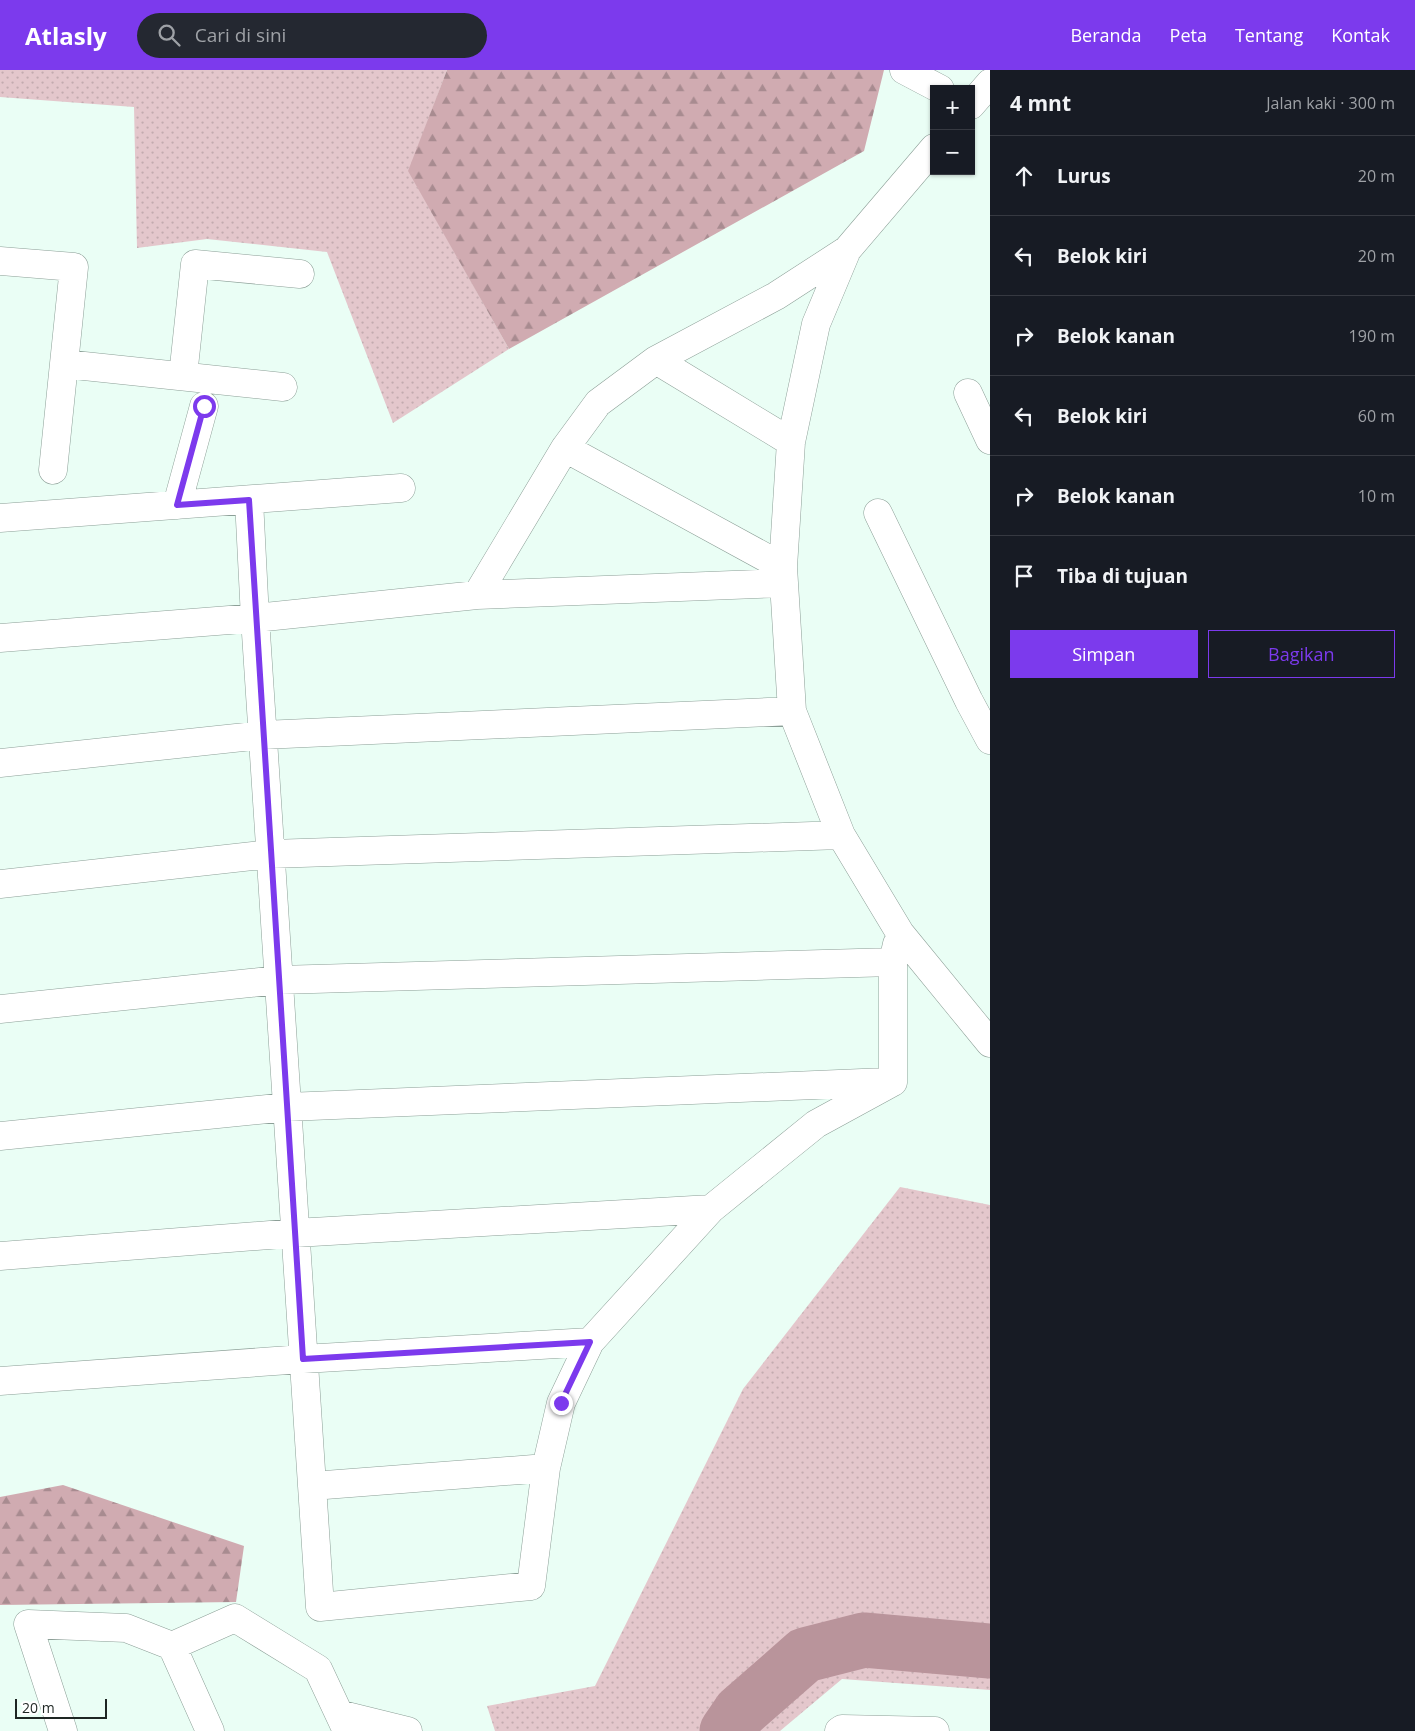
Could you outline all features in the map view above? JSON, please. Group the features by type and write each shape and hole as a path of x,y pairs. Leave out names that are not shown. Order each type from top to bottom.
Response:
{"street":[{"path":"904,70 932,85"},
{"path":"975,100 990,83"},
{"path":"476,595 565,448 598,403 656,360 776,296 847,250 930,153"},
{"path":"847,250 816,324 791,442 783,575 792,711 841,835 900,932 990,1043"},
{"path":"0,261 74,267 53,470"},
{"path":"183,376 195,264 300,274"},
{"path":"656,360 791,442"},
{"path":"65,364 284,387"},
{"path":"968,393 990,440"},
{"path":"177,505 204,406"},
{"path":"565,448 783,575"},
{"path":"0,518 401,488"},
{"path":"249,500 255,618 320,1607 531,1586 546,1468 561,1403 590,1342 711,1209 816,1124 893,1082"},
{"path":"878,513 980,696 990,740"},
{"path":"0,638 255,618 476,595 783,575"},
{"path":"0,763 263,735 792,711"},
{"path":"0,884 271,854 841,835"},
{"path":"893,1082 893,962 900,932"},
{"path":"0,1009 279,980 893,962"},
{"path":"0,1136 287,1107 893,1082"},
{"path":"0,1256 295,1233 711,1209"},
{"path":"0,1381 303,1359 590,1342"},
{"path":"312,1486 546,1468"},
{"path":"172,1646 235,1618 318,1669 343,1722 408,1731"},
{"path":"63,1731 28,1624 126,1628 172,1646 210,1731"},
{"path":"841,1730 935,1731"}],"shaded area":[{"path":"0,70 447,70 409,171 509,349 393,423 327,252 207,239 137,248 134,107 0,97"},
{"path":"900,1187 990,1205 990,1690 842,1679 780,1731 495,1731 487,1706 595,1686 743,1389"}],"green space":[{"path":"447,70 884,70 864,151 509,349 408,171"},
{"path":"63,1485 244,1546 236,1602 0,1605 0,1497"}],"waterway":[{"path":"727,1731 740,1712 805,1655 864,1640 990,1651"}],"route":[{"path":"204,406 177,505 249,500 303,1359 590,1342 561,1403"}]}
